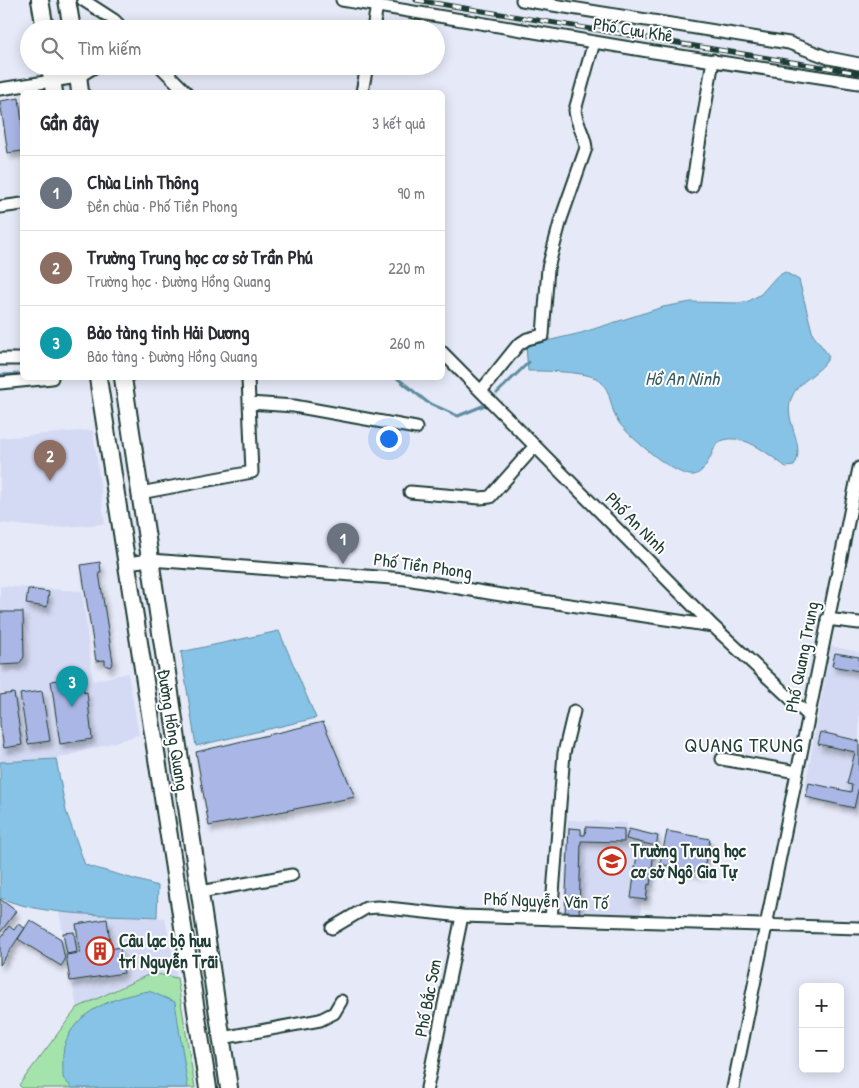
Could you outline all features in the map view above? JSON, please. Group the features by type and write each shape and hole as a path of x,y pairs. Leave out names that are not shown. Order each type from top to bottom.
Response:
{"street":[{"path":"40,0 43,20"},
{"path":"67,0 70,20"},
{"path":"83,0 114,20"},
{"name":"Phố Cựu Khê","path":"342,0 594,42 859,83"},
{"path":"522,0 789,43 829,58 859,64"},
{"path":"374,20 377,5"},
{"path":"481,391 518,345 527,339 544,335 548,268 561,218 586,148 586,140 575,119 575,110 594,42"},
{"path":"692,188 713,60"},
{"path":"169,75 184,90"},
{"path":"362,90 365,75"},
{"path":"0,89 52,80 78,78"},
{"path":"0,207 20,204"},
{"name":"Phố An Ninh","path":"445,355 712,626 808,715"},
{"path":"0,358 20,359"},
{"path":"0,383 31,380"},
{"name":"Đường Hồng Quang","path":"98,380 208,1088"},
{"name":"Đường Hồng Quang","path":"123,380 229,1088"},
{"path":"140,493 252,472 248,380"},
{"path":"249,402 303,407 416,428"},
{"path":"410,492 480,498 490,497 535,446"},
{"name":"Phố Quang Trung","path":"733,1088 859,468"},
{"name":"Phố Tiền Phong","path":"127,562 150,560 406,578 496,594 712,626"},
{"path":"827,619 859,623"},
{"path":"148,702 171,699"},
{"path":"551,919 564,753 574,711"},
{"path":"722,759 797,772"},
{"path":"200,892 292,876"},
{"name":"Phố Nguyễn Văn Tố","path":"332,928 371,907 462,916 766,927 859,928"},
{"name":"Phố Bắc Sơn","path":"427,1088 462,916"},
{"path":"186,949 208,947"},
{"path":"222,1038 320,1020 334,1013 341,1001"}],"shaded area":[{"path":"93,430 105,524 48,528 0,523 0,438"},
{"path":"0,586 82,591 93,681 128,673 139,735 56,759 0,762"},
{"path":"831,646 859,652 859,807 857,806 855,811 803,799"},
{"name":"Trường Trung học cơ sở Ngô Gia Tự","path":"568,820 627,823 627,828 661,835 654,888 651,888 649,901 641,902 641,919 563,919"},
{"path":"59,911 165,918 177,978 152,973 77,1008"}],"green space":[{"path":"152,973 177,978 195,1088 22,1088 19,1085 77,1008"}],"water":[{"name":"Hồ An Ninh","path":"785,272 799,280 813,335 829,356 822,367 794,392 791,399 790,416 798,450 794,466 786,467 762,450 744,441 726,439 717,443 701,472 690,475 680,472 656,457 634,439 620,424 614,413 607,390 599,380 576,373 528,371 526,346 581,333 663,307 691,302 738,303 749,301 761,294 776,277"},
{"path":"279,631 316,718 196,746 181,652"},
{"path":"56,759 66,811 85,865 158,886 157,917 57,912 38,909 0,898 0,762"},
{"path":"149,991 175,1002 188,1088 72,1088 63,1078 63,1055 69,1034 77,1023 98,1007 123,997"}],"building":[{"path":"19,98 20,151 8,153 0,101"},
{"path":"100,562 101,573 99,573 113,662 110,667 105,665 105,660 96,661 81,565"},
{"path":"28,589 49,592 47,607 26,604"},
{"path":"0,612 23,612 24,657 19,664 0,665"},
{"path":"835,653 859,657 859,671 832,666"},
{"path":"82,676 84,693 87,692 92,739 60,744 51,681"},
{"path":"42,691 50,741 28,744 20,694"},
{"path":"14,693 22,745 4,748 0,724 0,695"},
{"path":"323,722 355,797 209,826 196,752"},
{"path":"821,732 859,741 859,786 854,808 806,797 809,783 851,792 852,785 847,784 855,752 818,744"},
{"path":"586,827 624,829 624,842 581,841 579,915 565,914 569,828 581,829 581,835 585,835"},
{"path":"629,829 658,836 656,846 626,839"},
{"path":"667,831 710,839 703,873 660,864"},
{"path":"638,847 654,849 650,885 648,884 646,900 631,898"},
{"path":"0,899 16,911 0,933"},
{"name":"Câu lạc bộ hưu trí Nguyễn Trãi","path":"107,919 111,949 120,947 124,973 70,981 66,955 80,953 76,924"},
{"path":"30,920 61,939 65,960 61,966 18,939"},
{"path":"18,924 25,928 0,965 0,939 9,926 14,930"},
{"path":"74,932 77,952 67,954 63,933"}],"waterway":[{"path":"497,393 529,362"},
{"path":"0,375 20,374"},
{"path":"400,380 427,402 458,416 485,405"}],"railway":[{"path":"416,0 859,73"}],"place":[{"name":"Trường Trung học cơ sở Trần Phú","path":"50,481"},
{"name":"Chùa Linh Thông","path":"343,564"},
{"name":"Bảo tàng tỉnh Hải Dương","path":"72,707"},
{"name":"Trường Trung học cơ sở Ngô Gia Tự","path":"612,861"},
{"name":"Câu lạc bộ hưu trí Nguyễn Trãi","path":"100,951"}],"district":[{"name":"QUANG TRUNG","path":"744,745"}]}
